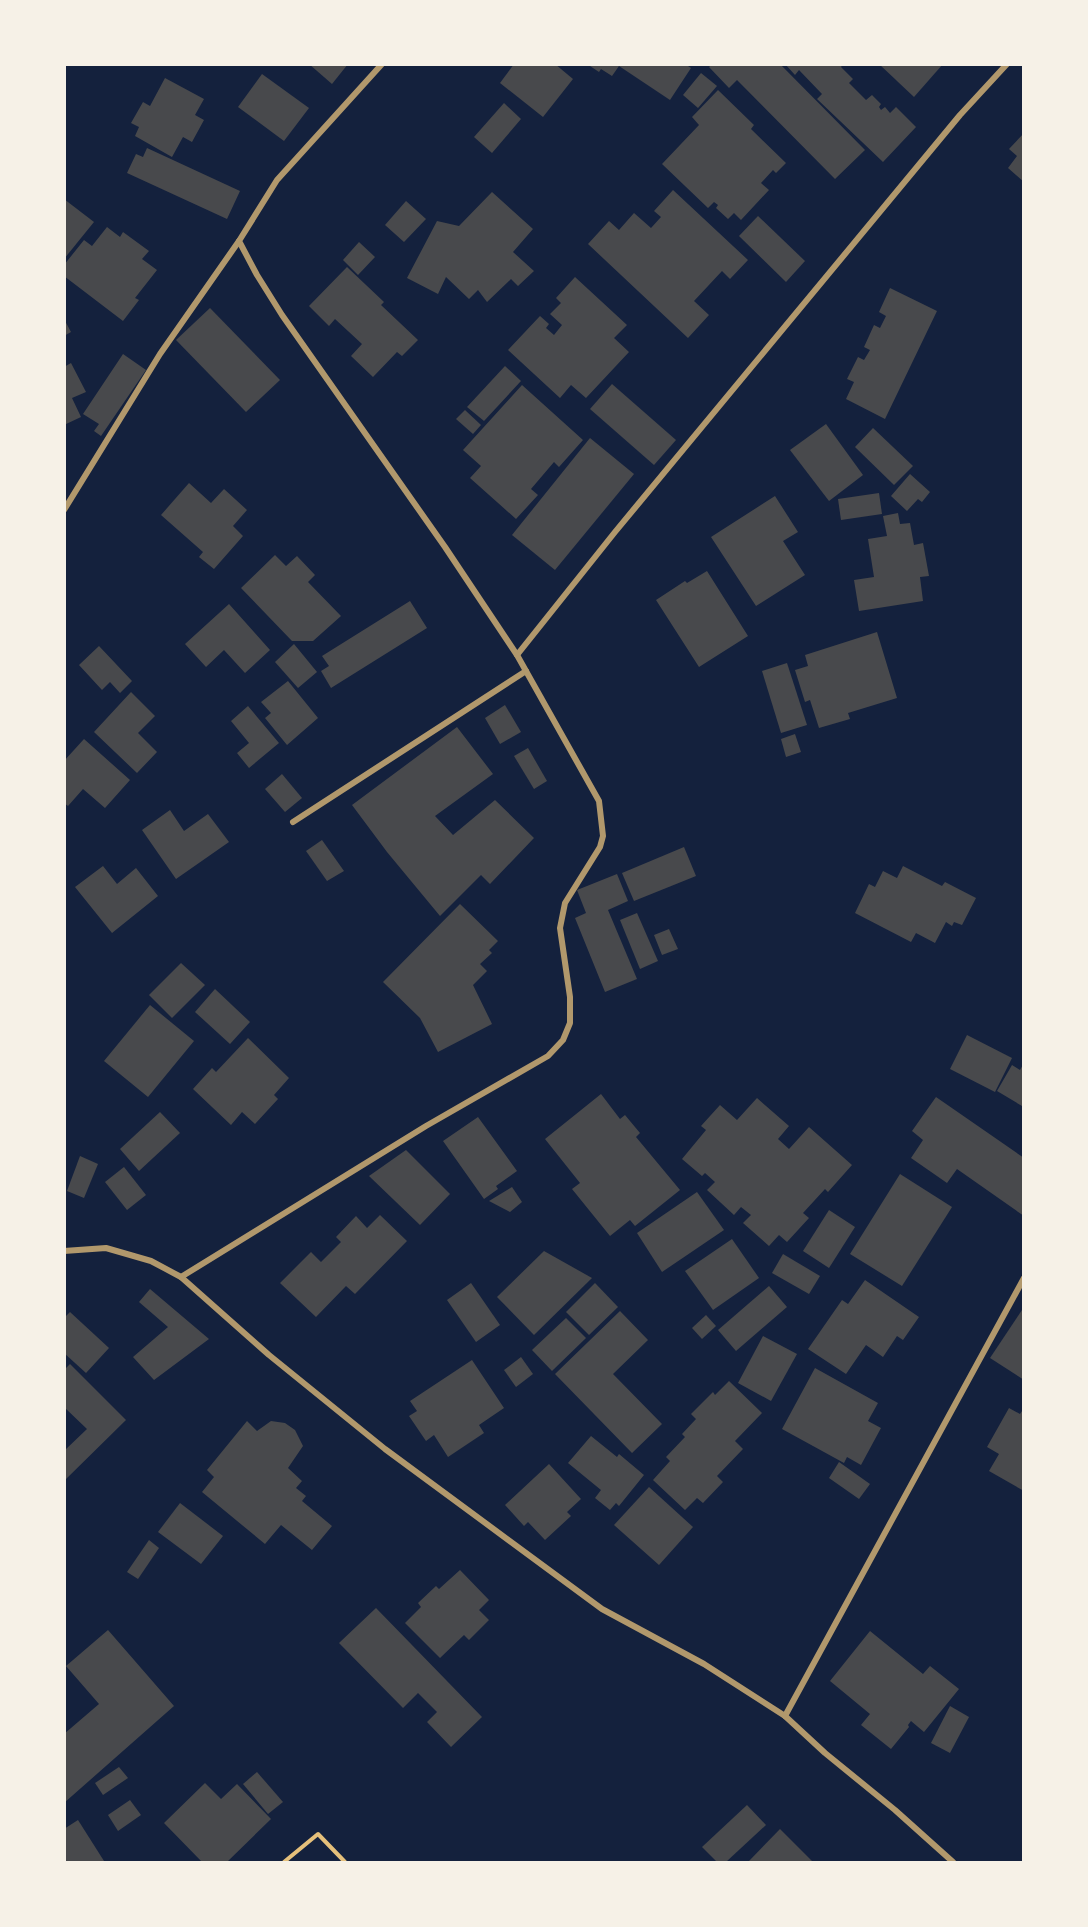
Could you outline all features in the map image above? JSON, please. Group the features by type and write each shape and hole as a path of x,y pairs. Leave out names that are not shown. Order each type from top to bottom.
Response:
{"street":[{"path":"64,510 160,354 239,241 277,180 382,64"},
{"path":"517,655 615,532 952,124 1007,64"},
{"path":"181,1277 426,1126 548,1056 563,1040 570,1023 570,997 560,928 565,903 600,847 603,836 599,801 517,655 445,547 282,315 239,241"},
{"path":"293,822 526,671"},
{"path":"64,1251 106,1248 151,1262 181,1277 269,1355 385,1449 602,1609 704,1664 786,1716 825,1753 895,1810 953,1863"},
{"path":"786,1716 1023,1278"}],"path":[{"path":"284,1863 318,1834 345,1863"}],"building":[{"path":"309,64 348,64 332,84"},
{"path":"514,64 555,64 573,79 543,117 500,83"},
{"path":"587,64 685,64 691,68 670,100 619,66 612,76 601,69 599,72"},
{"path":"712,64 780,64 865,150 835,179 737,80 729,88 709,67"},
{"path":"785,64 843,64 841,67 853,79 849,83 866,100 872,95 881,104 879,107 881,110 885,107 890,113 896,107 916,127 883,162 817,99 822,94 799,70 795,75"},
{"path":"879,64 943,64 914,97"},
{"path":"701,73 717,86 698,108 683,95"},
{"path":"262,74 309,108 284,141 238,107"},
{"path":"165,78 204,99 195,115 204,120 192,142 183,137 172,157 135,136 139,127 131,123 143,102 150,106"},
{"path":"718,90 754,125 751,129 786,163 776,173 773,170 761,183 769,190 741,220 734,213 728,219 716,208 718,205 714,202 708,208 662,164 699,125 692,117"},
{"path":"504,103 521,119 492,153 474,137"},
{"path":"1024,133 1024,182 1008,168 1017,156 1009,149"},
{"path":"147,148 240,191 227,219 127,173 136,154 143,157"},
{"path":"673,190 748,260 730,279 722,271 694,301 709,315 688,338 588,244 609,221 619,230 634,213 651,228 661,217 654,211"},
{"path":"492,192 533,229 513,252 534,271 518,286 511,279 487,302 478,290 469,299 446,277 438,294 407,278 437,221 459,226"},
{"path":"64,199 94,222 64,259"},
{"path":"406,201 426,219 404,242 385,225"},
{"path":"758,216 805,261 786,282 739,236"},
{"path":"107,227 120,237 123,232 149,251 142,259 157,270 135,298 139,300 123,321 64,276 64,265 84,240 92,246"},
{"path":"359,242 375,257 358,275 343,260"},
{"path":"347,267 384,302 381,305 418,340 402,356 397,352 373,377 351,356 362,344 335,319 329,326 309,306"},
{"path":"575,277 627,325 614,338 629,352 586,398 571,385 560,398 508,350 540,316 549,324 546,328 554,335 562,325 550,314 561,303 556,298"},
{"path":"890,288 937,311 885,419 846,399 854,382 847,379 858,357 864,360 870,350 864,347 874,325 880,328 886,316 879,312"},
{"path":"210,308 280,380 246,412 176,340"},
{"path":"64,319 71,332 64,336"},
{"path":"123,354 146,370 101,436 94,431 99,424 83,414"},
{"path":"71,363 86,392 72,398 81,417 64,425 64,367"},
{"path":"505,366 521,381 484,421 467,407"},
{"path":"612,384 676,440 654,465 590,409"},
{"path":"522,385 583,440 559,467 554,462 531,489 538,495 516,519 470,478 481,466 463,450"},
{"path":"465,410 481,425 473,434 456,419"},
{"path":"826,424 863,475 829,501 790,450"},
{"path":"873,428 913,466 894,485 855,447"},
{"path":"590,438 634,474 555,570 512,535"},
{"path":"910,474 930,492 922,502 918,499 907,511 891,496"},
{"path":"189,483 211,503 224,489 247,510 233,526 243,536 214,569 199,557 203,552 161,515"},
{"path":"879,493 882,514 841,520 838,499"},
{"path":"775,496 798,532 783,541 805,575 756,606 711,537"},
{"path":"898,513 900,524 910,523 914,545 923,543 929,576 920,577 923,601 859,611 854,580 874,577 868,539 887,536 883,516"},
{"path":"275,555 286,566 297,556 315,575 308,582 341,616 313,641 292,641 241,588"},
{"path":"707,571 748,636 699,667 656,600 685,581 687,583"},
{"path":"410,601 427,628 331,688 321,671 329,666 322,656"},
{"path":"229,604 270,650 245,673 224,650 206,667 185,644"},
{"path":"877,632 897,698 848,713 850,719 819,728 810,700 805,702 795,670 808,666 805,655"},
{"path":"294,644 317,672 298,688 275,662"},
{"path":"99,646 132,681 120,693 110,682 102,690 79,665"},
{"path":"787,663 807,725 781,733 762,671"},
{"path":"288,681 318,718 287,745 265,718 271,713 261,702"},
{"path":"131,692 155,716 138,733 157,752 137,773 94,732"},
{"path":"505,705 521,732 500,744 485,718"},
{"path":"248,706 279,743 249,768 237,753 249,743 231,721"},
{"path":"457,727 493,774 435,816 453,835 495,800 534,838 490,884 481,875 440,916 352,805"},
{"path":"795,734 801,752 786,757 781,739"},
{"path":"84,739 130,780 105,808 83,789 68,806 64,803 64,761"},
{"path":"528,748 547,781 534,789 514,756"},
{"path":"282,774 302,798 285,812 265,789"},
{"path":"170,810 184,831 208,814 229,842 176,879 142,830"},
{"path":"322,840 344,871 327,881 306,851"},
{"path":"684,847 696,876 634,901 622,873"},
{"path":"103,866 117,884 136,868 158,896 112,933 75,887"},
{"path":"903,866 942,886 945,882 976,898 962,925 954,922 952,926 946,922 935,943 916,933 911,942 855,913 869,884 875,887 883,871 897,878"},
{"path":"617,874 628,901 608,910 637,979 605,992 575,918 586,913 577,890"},
{"path":"460,904 498,941 489,950 492,953 480,964 487,971 473,985 492,1024 438,1052 420,1018 383,982"},
{"path":"637,913 658,961 640,969 620,920"},
{"path":"669,929 678,949 662,955 654,935"},
{"path":"181,963 205,985 172,1018 149,995"},
{"path":"215,989 250,1022 230,1044 195,1012"},
{"path":"150,1005 194,1041 148,1097 104,1061"},
{"path":"967,1035 1012,1058 995,1092 950,1069"},
{"path":"248,1038 289,1078 274,1095 278,1099 255,1124 242,1112 231,1125 193,1089 212,1068 216,1072"},
{"path":"1024,1063 1024,1104 1022,1106 997,1091 1012,1065 1020,1070"},
{"path":"601,1094 620,1119 625,1115 640,1133 636,1137 680,1190 635,1226 630,1220 610,1236 572,1189 580,1183 545,1139"},
{"path":"936,1097 1024,1158 1024,1216 957,1169 947,1183 911,1158 923,1140 912,1131"},
{"path":"757,1098 789,1126 778,1139 789,1149 809,1127 852,1165 828,1192 825,1189 803,1213 809,1218 787,1242 779,1235 769,1246 743,1223 751,1215 741,1207 734,1215 707,1190 715,1182 705,1173 702,1176 682,1159 706,1130 701,1126 720,1105 737,1120"},
{"path":"160,1112 180,1133 139,1171 120,1149"},
{"path":"478,1117 517,1171 496,1186 498,1189 484,1199 443,1141"},
{"path":"406,1150 450,1194 420,1225 369,1176"},
{"path":"80,1156 98,1164 84,1198 67,1191"},
{"path":"124,1167 146,1195 127,1210 105,1182"},
{"path":"900,1174 952,1207 902,1286 850,1254"},
{"path":"512,1187 522,1202 510,1212 489,1201"},
{"path":"697,1192 724,1230 662,1272 637,1233"},
{"path":"829,1210 855,1227 829,1268 803,1251"},
{"path":"380,1215 407,1241 355,1294 346,1286 316,1317 280,1283 311,1252 321,1262 341,1242 336,1237 356,1216 367,1228"},
{"path":"732,1239 759,1278 713,1310 685,1271"},
{"path":"544,1251 592,1278 534,1335 497,1297"},
{"path":"783,1254 820,1276 809,1294 772,1273"},
{"path":"865,1280 919,1317 903,1340 897,1336 883,1357 866,1345 846,1374 808,1349 842,1300 848,1304"},
{"path":"471,1283 500,1325 476,1342 447,1300"},
{"path":"595,1283 618,1307 589,1335 566,1312"},
{"path":"769,1286 787,1307 736,1351 718,1330"},
{"path":"150,1289 209,1339 154,1380 133,1357 168,1327 139,1302"},
{"path":"1024,1307 1024,1380 990,1358"},
{"path":"620,1311 648,1340 613,1374 662,1424 632,1453 555,1374"},
{"path":"70,1312 109,1348 86,1373 64,1353 64,1318"},
{"path":"706,1315 716,1326 702,1339 692,1328"},
{"path":"566,1318 586,1338 552,1371 532,1350"},
{"path":"763,1336 797,1354 771,1401 738,1383"},
{"path":"521,1357 533,1374 516,1387 504,1370"},
{"path":"472,1360 504,1408 479,1425 484,1433 448,1457 434,1435 426,1441 409,1416 417,1411 410,1401"},
{"path":"70,1364 126,1420 64,1481 64,1451 87,1429 64,1407 64,1370"},
{"path":"815,1368 878,1403 868,1421 881,1428 861,1465 847,1457 844,1463 782,1429"},
{"path":"729,1381 762,1413 735,1441 743,1449 717,1476 723,1482 703,1503 697,1498 685,1510 653,1480 670,1461 666,1457 685,1437 682,1434 696,1419 691,1414 713,1392 715,1395"},
{"path":"1009,1408 1020,1414 1024,1408 1024,1491 989,1471 999,1454 987,1447"},
{"path":"247,1421 257,1431 271,1421 285,1423 295,1430 303,1446 288,1468 302,1481 296,1488 306,1496 302,1501 332,1526 312,1550 281,1525 265,1544 202,1492 214,1477 207,1470"},
{"path":"591,1436 617,1457 619,1454 644,1475 619,1506 616,1503 610,1510 595,1498 601,1490 568,1463"},
{"path":"839,1462 870,1484 859,1499 829,1478"},
{"path":"549,1464 581,1499 567,1512 571,1516 545,1540 528,1522 524,1526 505,1505"},
{"path":"649,1487 693,1527 659,1565 614,1525"},
{"path":"180,1503 223,1536 201,1564 158,1532"},
{"path":"149,1540 159,1548 138,1579 127,1572"},
{"path":"460,1570 489,1600 479,1610 489,1620 469,1640 464,1635 440,1658 405,1623 421,1607 418,1603 436,1586 439,1589"},
{"path":"376,1608 482,1717 451,1747 427,1722 437,1712 418,1693 403,1708 339,1643"},
{"path":"108,1630 174,1706 64,1803 64,1734 99,1704 66,1666"},
{"path":"870,1631 923,1674 930,1666 959,1689 924,1732 911,1721 909,1727 891,1749 861,1725 870,1714 830,1681"},
{"path":"950,1706 969,1717 950,1753 931,1743"},
{"path":"119,1767 128,1778 103,1795 95,1783"},
{"path":"257,1772 283,1802 268,1814 243,1784"},
{"path":"205,1783 221,1799 237,1784 271,1819 227,1862 202,1862 164,1823"},
{"path":"130,1800 141,1815 118,1831 108,1815"},
{"path":"747,1805 766,1825 726,1862 717,1862 702,1847"},
{"path":"78,1820 104,1861 64,1862 64,1829"},
{"path":"780,1829 813,1862 748,1862"}]}
